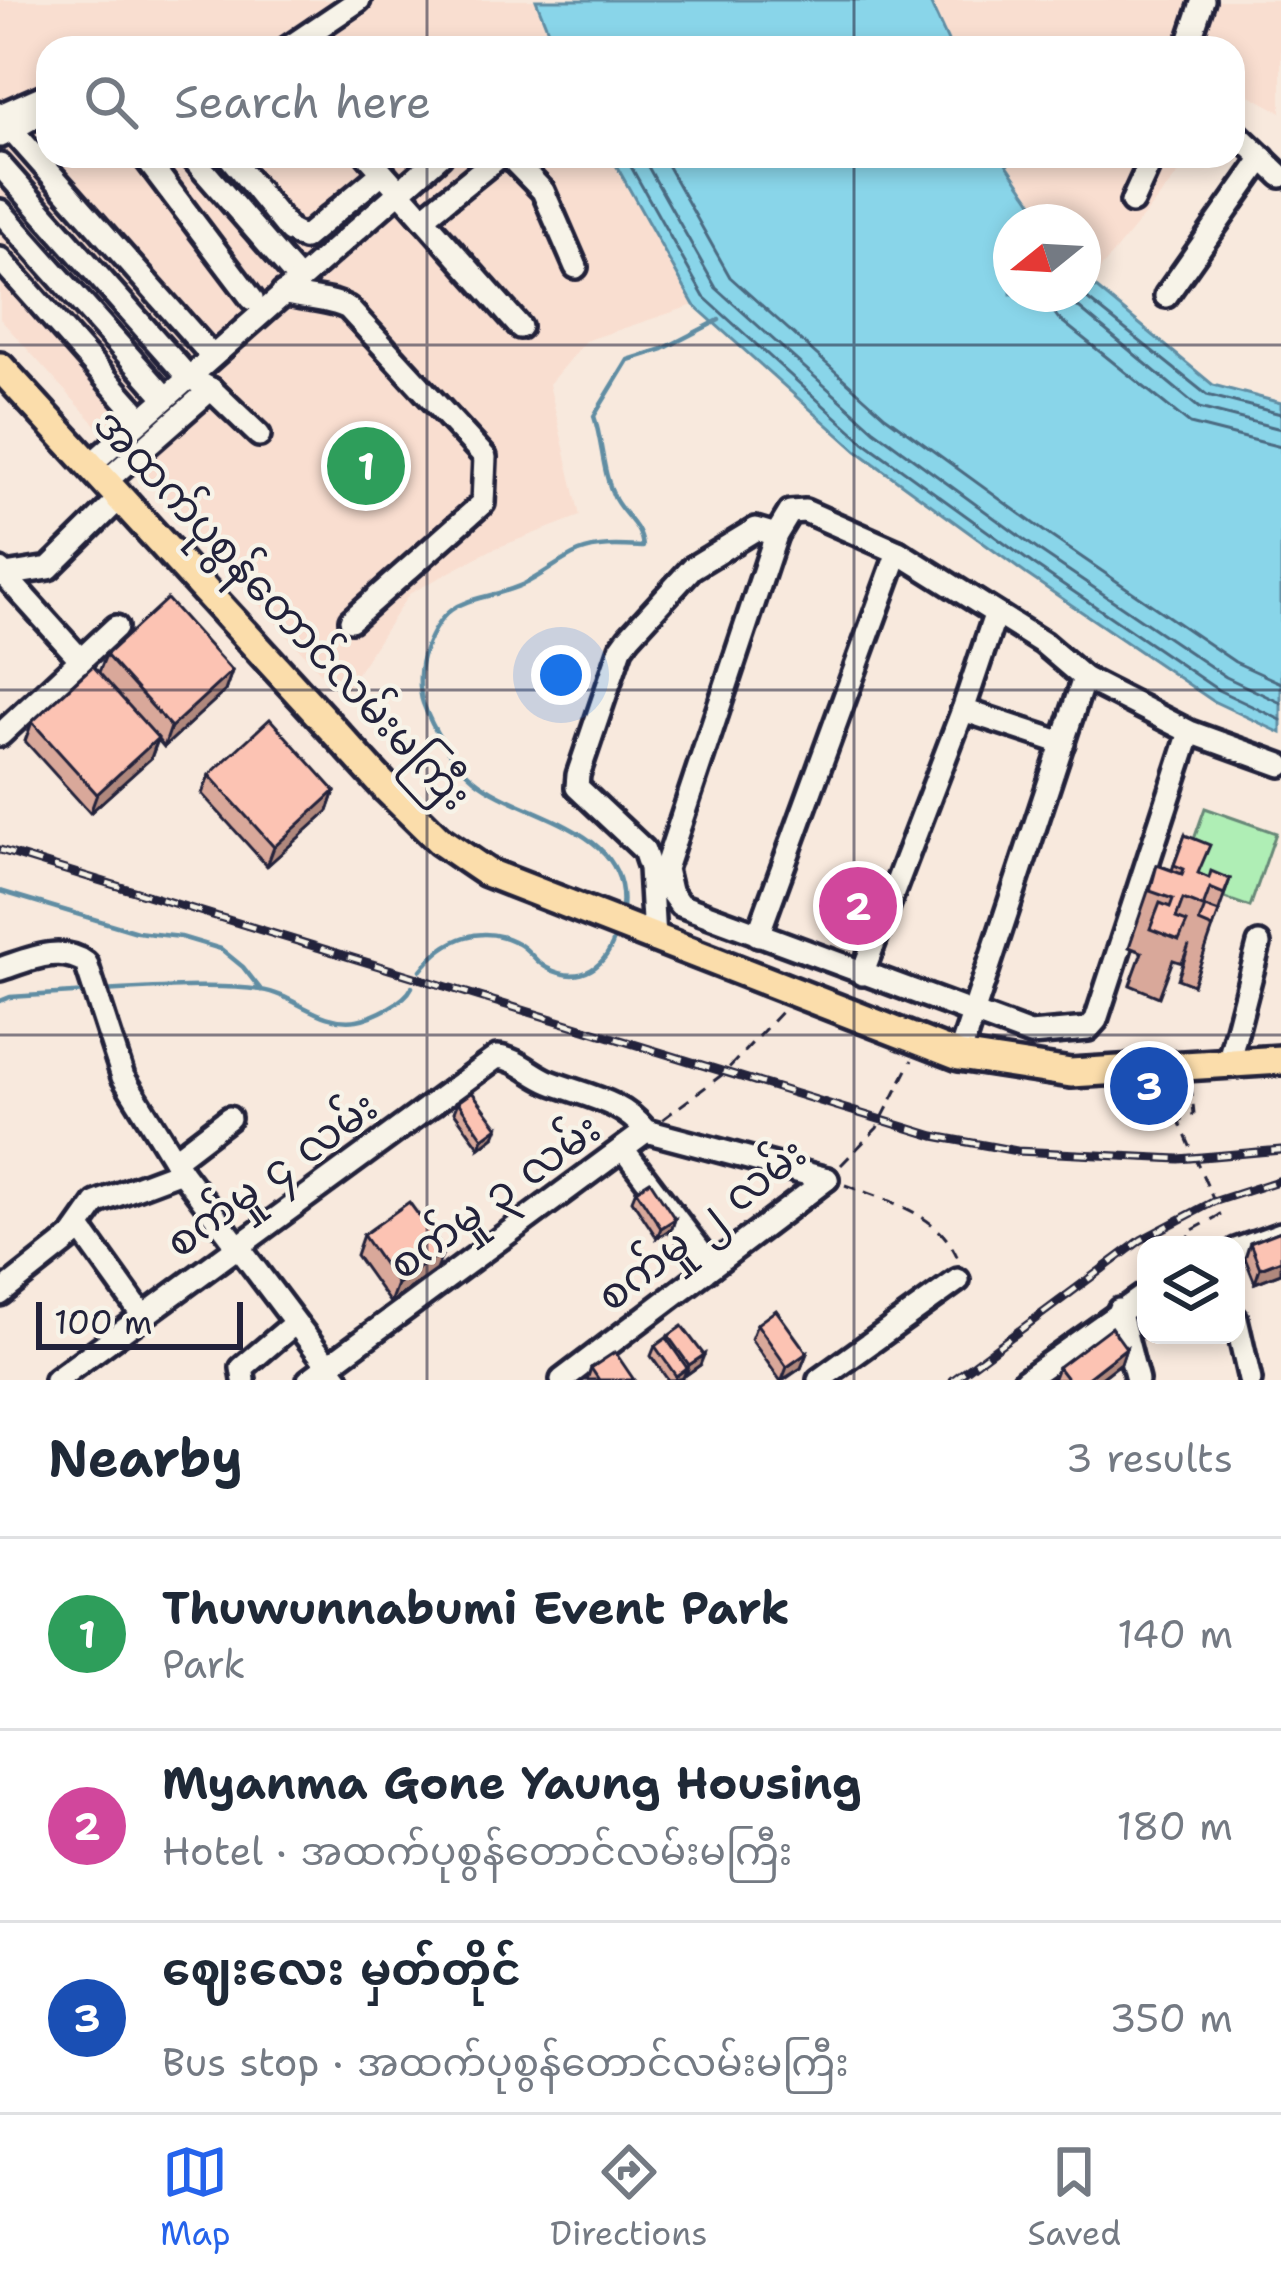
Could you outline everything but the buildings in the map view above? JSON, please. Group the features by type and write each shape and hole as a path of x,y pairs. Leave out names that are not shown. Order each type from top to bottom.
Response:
{"main road":[{"name":"အထက်ပုစွန်တောင်လမ်းမကြီး","path":"0,367 388,790 439,839 486,872 959,1056 1071,1073 1281,1060"}],"street":[{"path":"306,36 359,0"},
{"path":"1190,36 1204,0"},
{"path":"4,127 36,103"},
{"path":"4,127 36,114"},
{"path":"4,127 36,162"},
{"path":"1245,141 1281,176"},
{"path":"1166,296 1263,158"},
{"path":"0,165 188,377 211,389 259,435"},
{"path":"41,168 212,356"},
{"path":"153,168 252,298"},
{"path":"200,168 291,286 308,300 336,301 348,308 485,457 483,503 352,620"},
{"path":"239,168 290,231 304,238 369,168"},
{"path":"381,168 520,327"},
{"path":"3,573 49,568 142,419 426,168"},
{"path":"423,218 488,168"},
{"path":"517,168 543,191 576,267"},
{"path":"1132,202 1148,168"},
{"path":"0,211 166,398"},
{"path":"0,260 142,419"},
{"path":"104,482 211,389"},
{"path":"1190,731 1096,1020 1088,1029 1030,1034 758,935 680,904 670,891 665,868 776,535 790,512 806,511 898,553 1043,643 1084,678 1190,731 1281,766"},
{"path":"645,936 650,868 644,850 578,787 578,775 620,648 629,637 692,568 757,529 776,535"},
{"path":"758,935 898,553"},
{"path":"3,573 82,661"},
{"path":"862,974 995,615"},
{"path":"4,724 116,627"},
{"path":"959,1056 1084,678"},
{"path":"963,710 1063,742"},
{"path":"1228,1064 1258,944"},
{"path":"0,968 61,953 75,955 93,976 123,1078 177,1166 333,1373"},
{"name":"စက်မှု ၄ လမ်း","path":"56,1380 497,1057 612,1103 646,1131"},
{"path":"0,1294 80,1228 96,1203 177,1166 229,1118"},
{"path":"646,1131 827,1179"},
{"name":"စက်မှု ၃ လမ်း","path":"309,1380 333,1373 646,1131"},
{"path":"625,1150 712,1266"},
{"name":"စက်မှု ၂ လမ်း","path":"562,1380 827,1179"},
{"path":"80,1228 143,1316"},
{"path":"1245,1247 1281,1234"},
{"path":"819,1380 958,1280"},
{"path":"1028,1379 1137,1299"},
{"path":"1119,1310 1137,1380"},
{"path":"244,1380 242,1368 295,1323"},
{"path":"1242,1344 1250,1380"}],"path":[{"name":"စက်မှု ၃ လမ်း","path":"646,1131 723,1074 798,994"},
{"name":"စက်မှု ၂ လမ်း","path":"827,1179 881,1122 922,1043"},
{"path":"1189,1236 1220,1216 1179,1121 1194,1114 1190,1066"},
{"path":"827,1179 911,1209 946,1235 961,1262 958,1280"}],"shaded area":[{"path":"0,0 536,0 550,36 36,36 36,168 618,168 694,305 585,341 549,384 580,516 491,550 409,594 342,696 0,319"},
{"path":"929,0 1281,0 1281,112 1245,94 1245,36 946,36"},
{"path":"1009,168 1183,168 1101,268 1101,204 1034,204"}],"green space":[{"path":"1205,808 1276,833 1250,907 1179,882"}],"water":[{"path":"536,0 929,0 946,36 550,36"},
{"path":"618,168 1009,168 1034,204 993,204 993,312 1101,312 1101,292 1213,385 1281,403 1281,733 1213,701 857,451 694,305"}],"waterway":[{"path":"621,916 621,886 612,862 594,844 495,793 450,754 423,703 421,662 443,617 464,603 524,584 587,549 643,547 611,489 594,416 628,360 663,349 719,320"},
{"path":"0,891 137,932 181,937 221,949 261,990"},
{"path":"421,970 453,942 491,934 519,944 547,968 582,974 606,955 616,933"},
{"path":"101,991 261,990 344,1021 380,1012 412,987"},
{"path":"0,1001 89,992"}],"railway":[{"path":"0,850 934,1136 1017,1151 1179,1159 1281,1150"},
{"path":"953,1380 1141,1240 1213,1202 1281,1180"}],"place":[{"name":"Thuwunnabumi Event Park","path":"366,466"},
{"name":"Myanma Gone Yaung Housing","path":"858,906"},
{"name":"ဈေးလေး မှတ်တိုင်","path":"1149,1086"}]}
